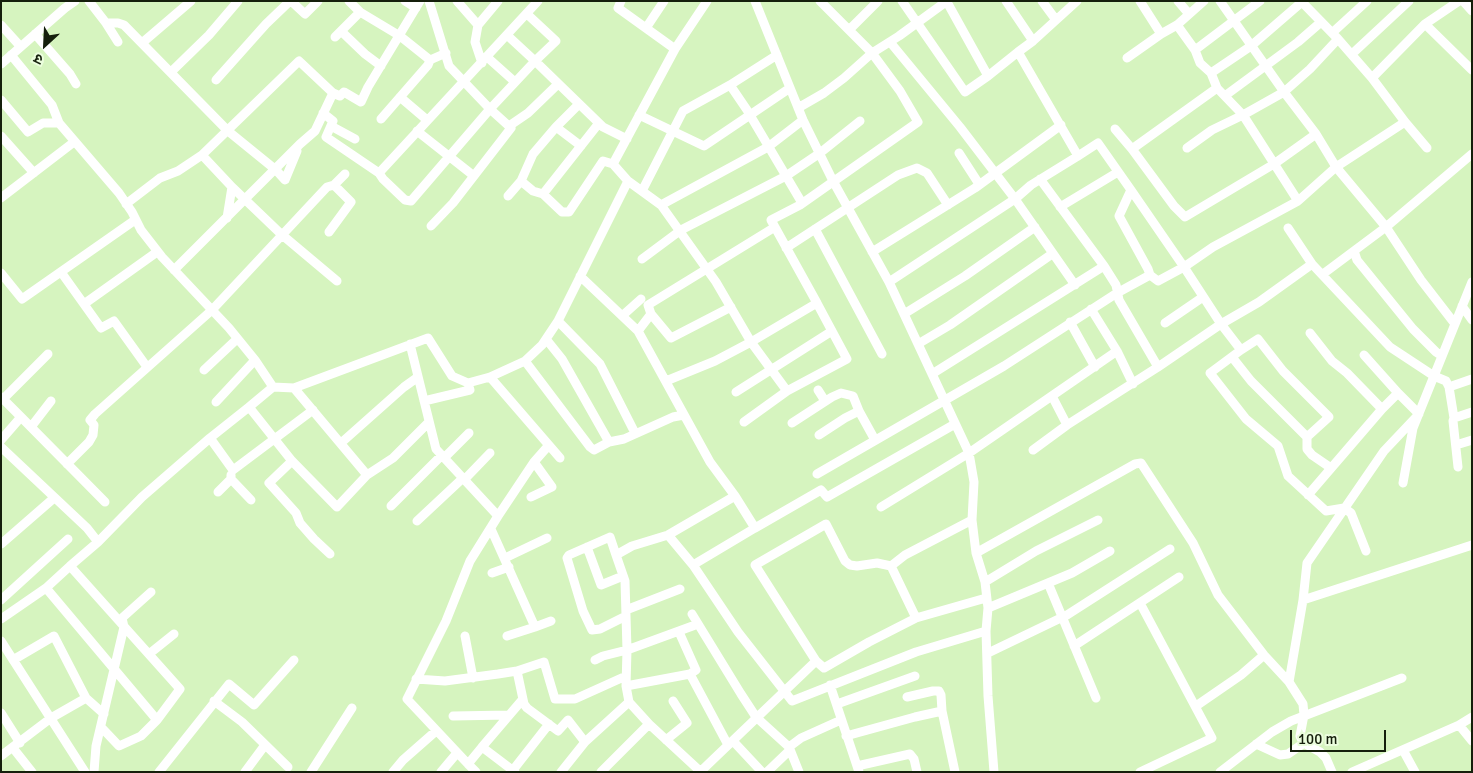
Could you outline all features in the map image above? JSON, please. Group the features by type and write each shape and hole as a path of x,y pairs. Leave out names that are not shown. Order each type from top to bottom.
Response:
{"street":[{"path":"1,64 75,1"},
{"path":"89,1 118,42"},
{"path":"142,43 191,1"},
{"path":"170,72 209,35 238,1"},
{"path":"216,80 266,24 291,1 305,14 318,1"},
{"path":"350,1 360,12 400,36 430,60"},
{"path":"126,204 160,178 178,171 202,155 299,61 333,93 340,96 344,92 361,102 368,87 418,5 405,1"},
{"path":"429,1 449,66 509,126"},
{"path":"457,1 478,25"},
{"path":"498,1 478,25 474,42 484,60 516,82"},
{"path":"379,173 508,36 538,1"},
{"path":"621,1 618,8 676,49"},
{"path":"646,28 664,1"},
{"path":"613,164 676,49 707,1"},
{"path":"755,1 803,120 833,181 889,282 969,453 974,482 972,520 976,554 984,582 988,608 986,631 988,696 994,772"},
{"path":"849,30 878,1"},
{"path":"902,1 935,46 948,70 965,92 1033,41 1077,1"},
{"path":"798,108 838,83 872,53 947,1 988,76"},
{"path":"1006,1 1033,41"},
{"path":"1042,1 1056,20"},
{"path":"1140,1 1161,34"},
{"path":"1178,1 1189,14"},
{"path":"1127,58 1177,24 1204,1"},
{"path":"1220,1 1316,134 1336,167 1386,227 1421,280 1455,324"},
{"path":"1195,50 1260,1"},
{"path":"1187,148 1212,130 1284,92 1310,69 1335,36 1367,1"},
{"path":"1352,54 1409,1"},
{"path":"1372,78 1425,24 1459,1"},
{"path":"1463,1 1472,11"},
{"path":"744,422 787,391 847,359 771,220 802,203 918,122 900,91 872,53 822,2"},
{"path":"1211,73 1251,46 1302,2 1352,54 1427,148"},
{"path":"360,12 338,34 381,66"},
{"path":"323,113 333,121 326,137 379,173 405,200 411,201 490,109 534,61 556,41 527,14"},
{"path":"1226,95 1266,67 1321,22"},
{"path":"106,23 118,23 124,26 228,131 276,170 285,180 300,144"},
{"path":"1177,24 1195,50 1200,63 1211,73 1217,88 1226,95 1242,115 1298,201"},
{"path":"1425,24 1472,70"},
{"path":"1,25 20,46"},
{"path":"35,34 70,74 76,84"},
{"path":"508,36 600,123 627,139"},
{"path":"890,42 996,174 1035,226 1052,254 1075,285"},
{"path":"1018,52 1078,156"},
{"path":"381,119 428,65 430,60 446,53"},
{"path":"11,55 52,105 59,123 119,193 140,230 157,252 212,310 255,360 273,388"},
{"path":"642,191 674,132 683,111 778,55"},
{"path":"431,226 453,203 510,128 509,126 528,113 558,84"},
{"path":"730,85 802,203"},
{"path":"640,115 704,146 790,88"},
{"path":"1132,149 1217,88"},
{"path":"174,270 315,131 333,93"},
{"path":"400,97 427,120"},
{"path":"1,100 28,132 43,123 59,123"},
{"path":"508,196 520,181 533,154 556,127 580,104"},
{"path":"661,205 768,147 803,120"},
{"path":"642,259 681,230 786,176 860,121"},
{"path":"1131,190 1118,216 1150,275 1158,282 1184,267 1213,246 1298,201 1336,167 1405,122"},
{"path":"543,194 600,123"},
{"path":"872,252 996,174 1061,125"},
{"path":"331,126 355,139"},
{"path":"556,127 581,146"},
{"path":"1115,128 1174,206 1185,217 1274,164 1316,134"},
{"path":"417,131 474,176"},
{"path":"1,136 34,173"},
{"path":"1,198 74,142"},
{"path":"889,282 1015,199 1040,179 1098,143 1221,324 1242,350"},
{"path":"959,152 979,184"},
{"path":"1323,274 1386,227 1472,154"},
{"path":"202,155 232,188 281,234 337,281"},
{"path":"520,181 532,191 543,194 562,212 569,212 604,161 613,164 628,181 661,205 681,230 731,306 751,342 787,391"},
{"path":"786,248 898,175 917,168 928,173 948,205"},
{"path":"1060,207 1118,172"},
{"path":"68,464 89,442 93,435 94,425 90,420 212,310 281,234 327,187 334,185 345,174"},
{"path":"1040,179 1116,285 1119,300 1158,367"},
{"path":"1,619 46,588 98,542 142,497 210,438 273,388 294,388 428,338 452,376 468,383 490,377 525,361 546,339 558,321 628,181"},
{"path":"329,232 352,202 334,185"},
{"path":"226,218 232,188"},
{"path":"1,273 22,299 135,220"},
{"path":"904,314 965,276 1035,226"},
{"path":"731,306 671,338 651,314 648,305 775,227"},
{"path":"1288,228 1312,264 1390,348 1434,376 1446,381 1449,387 1454,418 1458,467"},
{"path":"815,229 882,354"},
{"path":"1354,251 1357,260 1413,329 1442,356"},
{"path":"84,304 157,252"},
{"path":"918,344 950,325 1052,254"},
{"path":"1033,450 1067,425 1133,384 1221,324 1259,302 1312,264"},
{"path":"932,374 1104,266"},
{"path":"61,272 100,328 114,321 147,367"},
{"path":"817,474 1004,366 1117,292 1150,275"},
{"path":"580,276 638,331 710,462 735,496 755,528"},
{"path":"1403,483 1413,428 1472,282"},
{"path":"1165,323 1203,297"},
{"path":"622,316 641,299"},
{"path":"666,381 716,361 817,303"},
{"path":"1462,306 1472,320"},
{"path":"1091,309 1117,351 1133,384"},
{"path":"638,331 651,314"},
{"path":"558,321 600,364 635,433"},
{"path":"1070,322 1095,367"},
{"path":"736,392 832,331"},
{"path":"1310,333 1332,360 1382,408"},
{"path":"204,370 237,339"},
{"path":"546,339 562,359 609,442"},
{"path":"1331,468 1312,455 1307,449 1308,437 1329,417 1283,371 1258,339 1210,373 1246,419 1278,446 1288,476 1326,511 1344,508 1351,513 1366,551"},
{"path":"410,344 436,449 498,516"},
{"path":"881,507 969,453 1117,351"},
{"path":"48,354 2,398 105,502"},
{"path":"1364,355 1419,414"},
{"path":"1232,357 1251,382 1308,437"},
{"path":"216,402 255,360"},
{"path":"525,361 594,450 609,442 624,439 673,416 684,415"},
{"path":"341,443 404,387 418,377"},
{"path":"490,377 560,458"},
{"path":"1449,387 1472,379"},
{"path":"424,401 470,390 468,383"},
{"path":"294,388 367,474"},
{"path":"818,390 825,401"},
{"path":"792,423 842,392 853,396 875,440"},
{"path":"1308,495 1382,408 1398,393"},
{"path":"1052,396 1067,425"},
{"path":"31,427 51,401"},
{"path":"248,407 292,461 337,507 367,474 393,458 429,422"},
{"path":"218,492 232,475 274,438 313,410"},
{"path":"819,435 859,411"},
{"path":"1454,418 1472,412"},
{"path":"1289,682 1303,600 1307,563 1384,451 1419,414"},
{"path":"1,440 21,417"},
{"path":"693,565 822,490 827,497 955,424"},
{"path":"391,506 469,433"},
{"path":"210,438 232,475 251,500"},
{"path":"1456,446 1472,440"},
{"path":"476,772 407,699 446,621 470,561 534,462 549,445"},
{"path":"1,447 87,528 98,542"},
{"path":"417,521 490,453"},
{"path":"292,461 269,482 296,513 300,523 330,554"},
{"path":"531,497 552,487 534,462"},
{"path":"976,554 1135,464 1141,463 1193,543 1218,595 1264,655 1289,682 1303,704 1304,716 1300,736 1304,743 1320,752 1326,758 1332,772"},
{"path":"616,555 632,546 668,535 735,496"},
{"path":"1,544 54,498"},
{"path":"891,566 905,555 972,520"},
{"path":"984,582 1036,551 1098,520"},
{"path":"891,566 877,563 858,566 850,565 845,561 826,524 755,565 816,661 824,668 916,618 986,598"},
{"path":"491,529 535,627"},
{"path":"668,535 693,565 738,632 792,701 916,652 986,631"},
{"path":"680,589 626,613 600,629 592,630 583,611 567,558 569,555 610,537 623,576 626,613 626,686 629,702 649,724 700,771 816,661"},
{"path":"492,573 547,538"},
{"path":"1,600 68,539"},
{"path":"1303,600 1472,545"},
{"path":"587,548 600,585 623,576"},
{"path":"988,652 1061,618 1170,550"},
{"path":"988,608 1072,573 1110,552"},
{"path":"70,566 180,689 157,720 141,736 119,746 101,727"},
{"path":"891,566 916,618"},
{"path":"1074,646 1180,577"},
{"path":"1048,583 1096,698"},
{"path":"46,588 157,720"},
{"path":"94,772 96,746 124,627 122,618 151,592"},
{"path":"1140,603 1212,738 1140,772"},
{"path":"692,614 756,716 789,749 799,772"},
{"path":"507,636 551,621"},
{"path":"595,660 698,624"},
{"path":"626,686 690,674 696,670 679,632"},
{"path":"149,654 174,634"},
{"path":"13,660 54,636 86,698 104,714"},
{"path":"465,636 473,678"},
{"path":"1,641 85,772"},
{"path":"1196,706 1241,675 1264,655"},
{"path":"159,772 229,684 254,705 294,660"},
{"path":"416,679 445,681 473,678 517,671 544,662 555,699 574,699 626,676"},
{"path":"517,671 523,699 527,708 558,731 568,720 585,742"},
{"path":"690,674 730,743 762,772"},
{"path":"837,704 915,676"},
{"path":"1220,772 1272,732 1304,716 1402,678"},
{"path":"830,685 858,769 910,754 914,759 917,772"},
{"path":"907,697 933,690 938,691 941,695 942,711 955,772"},
{"path":"1,756 51,718 86,698"},
{"path":"468,764 523,699"},
{"path":"214,701 242,722 288,768"},
{"path":"666,740 687,723 674,701"},
{"path":"561,772 585,742 629,702"},
{"path":"311,772 352,708"},
{"path":"846,736 942,711"},
{"path":"1,713 16,746 32,772"},
{"path":"453,716 509,715"},
{"path":"1352,772 1472,718"},
{"path":"767,772 801,738 841,720"},
{"path":"482,747 514,771 549,724"},
{"path":"601,772 649,724"},
{"path":"1459,725 1472,741"},
{"path":"393,772 402,760 436,731"},
{"path":"1256,744 1280,755 1288,754 1304,743"},
{"path":"245,772 265,745"},
{"path":"1403,750 1416,772"},
{"path":"441,772 457,753"}]}
